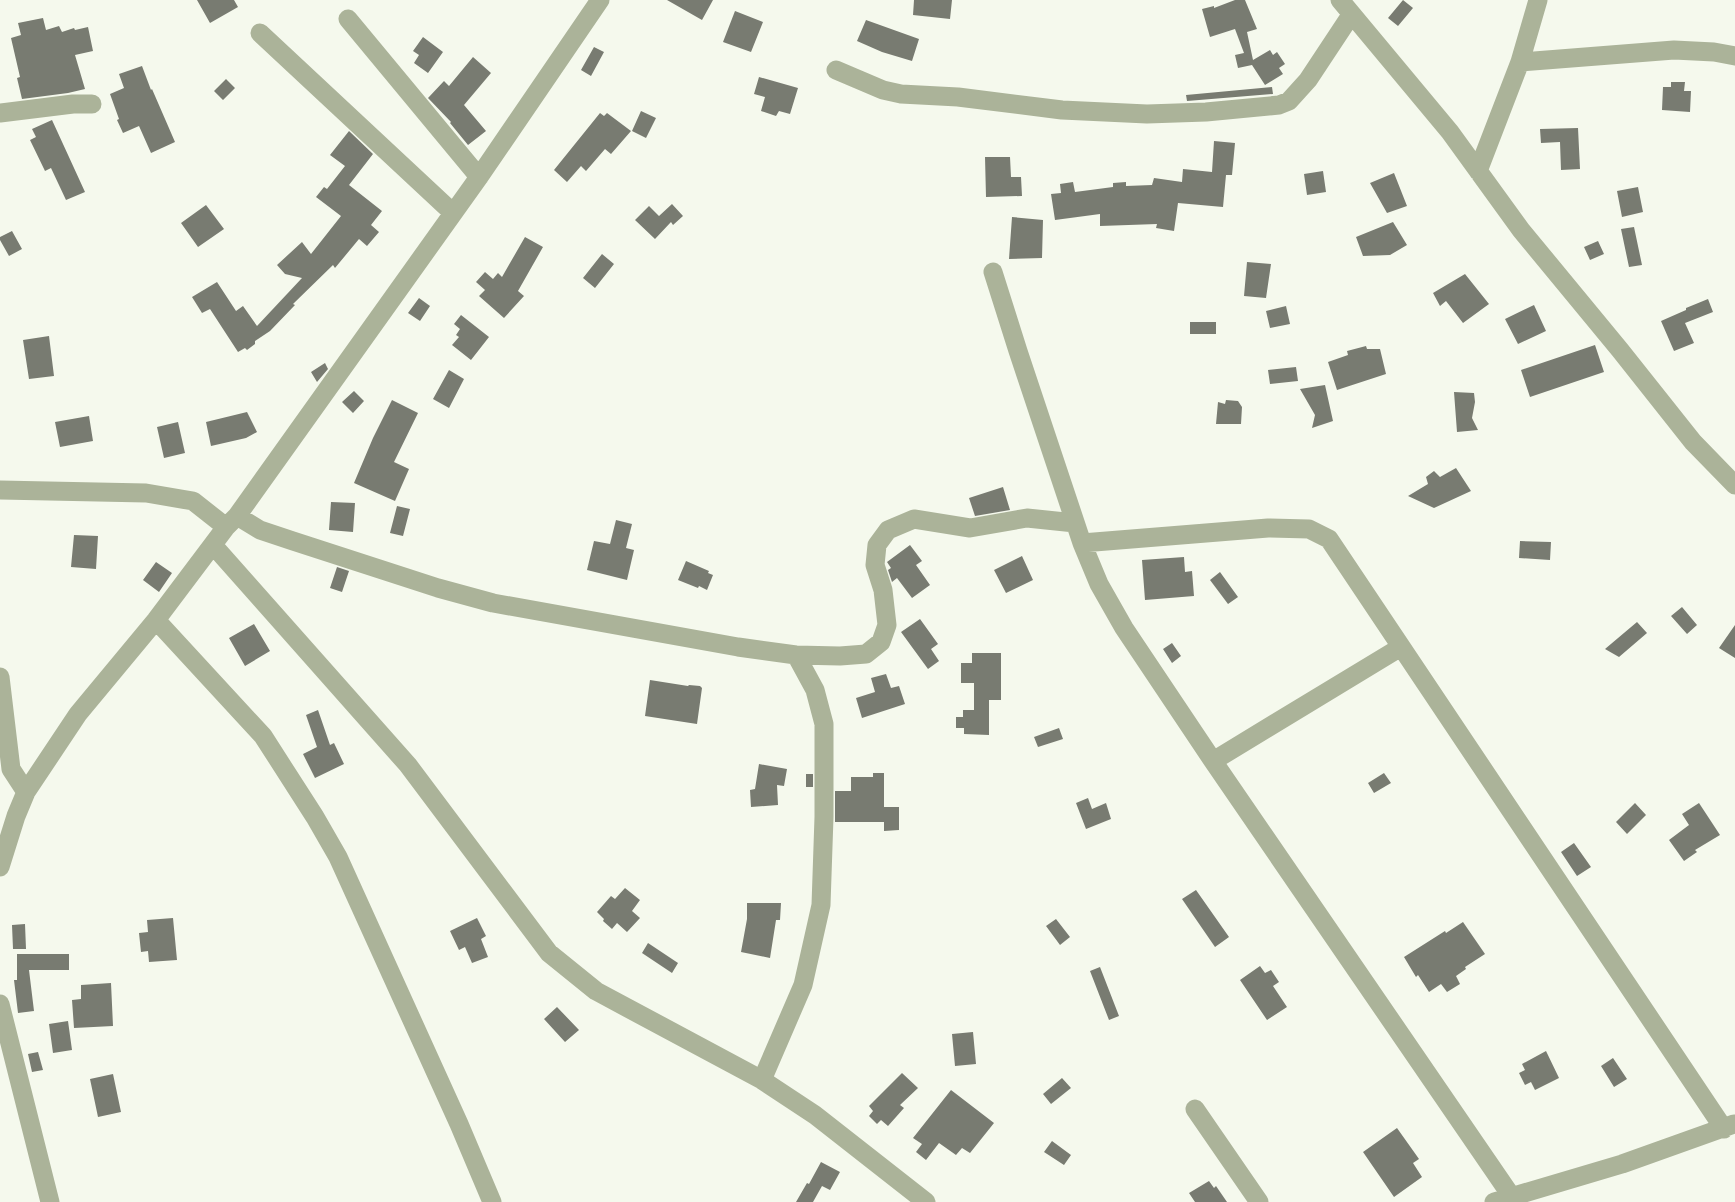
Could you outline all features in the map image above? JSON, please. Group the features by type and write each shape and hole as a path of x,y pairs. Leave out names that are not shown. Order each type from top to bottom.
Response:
{"street":[{"path":"0,867 16,816 26,792 78,714 156,620 232,522 479,177 600,0"},
{"path":"1340,0 1450,132 1521,230 1693,442 1735,485"},
{"path":"1478,171 1520,62 1538,0"},
{"path":"836,70 883,90 901,94 958,97 1062,110 1147,114 1206,112 1280,105 1289,101 1308,80 1351,15"},
{"path":"348,19 479,177"},
{"path":"260,32 453,213"},
{"path":"1520,62 1674,50 1714,52 1735,56"},
{"path":"0,113 73,104 92,104"},
{"path":"993,272 1075,523 1099,584 1124,628 1512,1197"},
{"path":"0,490 146,494 193,501 232,522 438,588 493,603 738,647 796,655 840,656 866,654 881,642 887,625 883,590 875,565 877,545 888,530 914,519 970,528 1027,518 1075,523"},
{"path":"1082,543 1268,528 1309,529 1329,539 1730,1126 1622,1164 1494,1202"},
{"path":"213,545 408,765 549,953 596,991 762,1080 815,1115 926,1202"},
{"path":"156,620 263,736 315,817 338,858 460,1124 492,1202"},
{"path":"1213,760 1401,647"},
{"path":"762,1080 804,986 821,905 824,817 824,724 815,690 796,655"},
{"path":"0,677 11,769 26,792"},
{"path":"0,1004 50,1202"},
{"path":"1195,1109 1259,1202"}],"building":[{"path":"197,0 234,0 238,7 210,23"},
{"path":"667,0 713,0 702,20"},
{"path":"914,0 952,0 950,19 913,15"},
{"path":"1235,0 1245,0 1257,29 1247,32 1253,60 1270,50 1273,55 1277,52 1285,64 1279,68 1283,74 1265,85 1252,65 1238,68 1235,55 1244,53 1235,29 1210,37 1202,9 1214,6 1214,8"},
{"path":"1403,0 1413,8 1398,26 1388,18"},
{"path":"735,11 763,22 751,52 723,42"},
{"path":"43,18 46,30 59,26 62,32 74,28 75,30 88,27 93,51 75,55 85,89 22,99 17,78 20,77 11,38 21,35 18,23"},
{"path":"866,20 919,39 912,61 882,52 857,41"},
{"path":"423,37 443,52 428,73 414,63 419,55 413,51"},
{"path":"594,47 604,52 591,76 581,70"},
{"path":"473,57 491,73 464,105 486,131 468,145 451,122 428,98 444,81 449,86"},
{"path":"142,66 175,142 151,153 139,126 123,133 117,120 119,119 110,94 124,88 119,74"},
{"path":"759,77 798,88 790,114 779,111 776,116 761,111 765,97 754,94"},
{"path":"226,79 235,88 223,100 214,91"},
{"path":"1671,82 1685,82 1684,91 1691,91 1690,112 1662,110 1663,87 1671,87"},
{"path":"1272,87 1273,94 1187,101 1186,95"},
{"path":"641,111 656,118 646,138 632,131"},
{"path":"600,113 604,116 607,113 631,131 611,154 605,149 586,171 581,166 567,182 554,170"},
{"path":"52,120 85,192 66,200 51,168 45,171 30,140 36,137 32,129"},
{"path":"1578,128 1580,169 1561,170 1560,142 1541,143 1540,129"},
{"path":"349,131 373,154 349,185 382,211 371,225 379,232 367,246 359,239 335,268 333,265 293,304 295,305 270,331 255,341 255,344 247,350 245,348 238,352 210,309 202,313 192,297 217,282 236,311 243,306 257,326 302,278 285,274 277,265 302,242 311,254 341,216 316,197 324,187 327,189 345,166 330,155"},
{"path":"1214,141 1235,143 1232,175 1226,175 1223,207 1178,203 1174,231 1156,228 1157,224 1100,226 1100,214 1055,220 1051,194 1061,193 1060,184 1073,182 1075,192 1113,187 1113,183 1126,182 1126,186 1152,185 1154,178 1182,182 1183,169 1212,172"},
{"path":"985,157 1010,157 1011,177 1021,177 1022,196 986,197"},
{"path":"1323,171 1326,192 1307,195 1304,174"},
{"path":"1394,173 1407,206 1387,213 1370,183"},
{"path":"1638,187 1643,212 1622,217 1617,191"},
{"path":"672,204 683,216 673,225 671,222 655,239 635,220 649,206 659,216"},
{"path":"206,205 224,229 198,247 181,223"},
{"path":"1012,217 1043,220 1042,258 1009,259"},
{"path":"1393,222 1407,245 1390,255 1363,256 1356,237"},
{"path":"1634,227 1642,265 1629,267 1621,229"},
{"path":"12,231 22,249 9,256 0,237"},
{"path":"525,237 543,247 518,291 524,296 504,318 479,296 485,290 476,282 485,272 493,279 498,273 502,277"},
{"path":"1598,241 1604,254 1590,260 1584,247"},
{"path":"602,254 614,264 595,288 583,278"},
{"path":"1247,262 1271,264 1266,298 1244,296"},
{"path":"1465,274 1489,304 1463,323 1446,301 1440,306 1433,293"},
{"path":"419,298 430,306 420,321 408,313"},
{"path":"1708,299 1713,312 1685,323 1694,343 1674,351 1661,321"},
{"path":"1534,305 1546,331 1518,344 1505,319"},
{"path":"1286,306 1290,324 1270,328 1266,311"},
{"path":"461,315 489,337 471,360 452,345 459,337 456,335 460,329 454,324"},
{"path":"1190,322 1216,322 1216,334 1190,334"},
{"path":"49,336 54,376 29,379 23,340"},
{"path":"1595,345 1604,372 1530,397 1521,370"},
{"path":"1366,346 1367,349 1380,349 1386,374 1337,390 1328,362 1348,355 1347,351"},
{"path":"325,363 328,369 317,382 311,372"},
{"path":"1296,367 1298,381 1270,384 1268,370"},
{"path":"449,370 464,379 449,408 433,399"},
{"path":"1325,385 1333,421 1312,428 1315,415 1300,389"},
{"path":"354,391 364,401 353,413 342,402"},
{"path":"1454,392 1474,393 1475,402 1472,418 1478,430 1457,432"},
{"path":"392,400 418,413 394,462 409,469 395,501 354,483"},
{"path":"1226,400 1238,401 1242,407 1241,424 1216,424 1218,402 1225,404"},
{"path":"247,412 257,432 246,438 211,446 206,422"},
{"path":"89,416 93,441 60,447 55,422"},
{"path":"178,422 185,453 164,458 157,427"},
{"path":"1456,468 1471,491 1434,508 1408,496 1428,484 1426,477 1434,471 1440,477"},
{"path":"1003,487 1010,510 975,516 969,498"},
{"path":"331,502 355,503 353,532 329,530"},
{"path":"397,506 410,509 403,536 390,533"},
{"path":"616,520 632,524 626,548 634,550 627,580 587,570 594,541 610,544"},
{"path":"74,535 98,536 96,569 71,567"},
{"path":"1520,541 1551,542 1550,560 1519,558"},
{"path":"910,545 922,561 916,565 930,585 912,598 897,578 892,582 888,570 891,568 887,562"},
{"path":"1022,556 1033,580 1006,593 994,570"},
{"path":"1184,557 1185,572 1192,571 1194,596 1145,600 1142,560"},
{"path":"686,561 709,571 708,573 713,575 707,590 678,580"},
{"path":"156,562 172,573 159,592 143,580"},
{"path":"337,567 349,571 342,592 330,588"},
{"path":"1220,572 1238,597 1228,604 1210,580"},
{"path":"1682,607 1697,625 1687,634 1671,616"},
{"path":"920,619 938,644 931,649 939,661 928,669 901,632"},
{"path":"1637,622 1647,633 1619,657 1605,649"},
{"path":"254,624 270,651 245,666 229,638"},
{"path":"1735,625 1735,658 1719,648"},
{"path":"1172,643 1181,656 1172,663 1163,649"},
{"path":"972,653 1001,653 1001,700 989,700 989,735 964,734 964,728 956,728 956,717 963,717 963,710 974,710 974,683 961,683 961,663 972,663"},
{"path":"886,674 891,688 899,686 905,704 862,718 856,698 875,692 871,678"},
{"path":"650,680 700,686 702,688 697,724 645,716"},
{"path":"318,710 330,745 334,743 344,764 315,778 303,754 317,747 306,715"},
{"path":"1059,728 1063,739 1038,747 1034,737"},
{"path":"759,764 787,769 784,786 777,785 778,805 751,807 750,790 755,789"},
{"path":"873,773 884,773 884,807 899,807 899,830 884,831 884,822 835,822 835,791 851,791 851,777 873,777"},
{"path":"1384,773 1391,783 1374,793 1368,783"},
{"path":"806,774 813,774 813,787 806,787"},
{"path":"1088,798 1092,809 1106,803 1111,819 1086,829 1076,803"},
{"path":"1635,803 1646,815 1627,834 1616,822"},
{"path":"1699,803 1720,835 1695,850 1697,852 1684,861 1669,840 1689,825 1682,814"},
{"path":"1574,843 1591,867 1577,876 1561,852"},
{"path":"625,888 640,900 632,911 640,918 627,932 617,923 612,929 597,912 611,896 615,899"},
{"path":"1196,890 1229,937 1215,947 1182,899"},
{"path":"747,903 781,903 780,920 776,920 770,958 741,952 747,919"},
{"path":"173,918 177,960 149,962 148,951 141,952 139,933 148,932 147,920"},
{"path":"477,918 486,936 481,939 488,957 472,963 465,947 459,950 450,931"},
{"path":"1056,919 1070,937 1060,945 1046,926"},
{"path":"1463,922 1485,954 1465,967 1466,969 1456,976 1460,984 1447,992 1441,984 1429,992 1418,975 1416,977 1404,957"},
{"path":"25,924 26,949 13,949 12,925"},
{"path":"648,943 678,963 672,973 642,953"},
{"path":"17,954 69,954 69,970 29,970 34,1011 18,1013 14,980 17,980"},
{"path":"1260,966 1265,973 1271,970 1279,982 1273,986 1287,1007 1267,1020 1240,980"},
{"path":"1100,967 1119,1016 1109,1020 1090,971"},
{"path":"111,983 113,1026 74,1028 72,1000 81,999 81,985"},
{"path":"557,1007 579,1030 565,1042 544,1019"},
{"path":"68,1021 72,1050 53,1053 49,1024"},
{"path":"973,1032 976,1064 955,1066 952,1034"},
{"path":"1546,1051 1559,1078 1535,1090 1531,1082 1525,1085 1519,1073 1525,1070 1522,1064"},
{"path":"38,1052 43,1070 32,1072 28,1054"},
{"path":"1613,1058 1627,1079 1614,1087 1601,1066"},
{"path":"902,1073 918,1088 900,1105 904,1108 888,1126 881,1120 877,1124 869,1116 873,1111 869,1106"},
{"path":"113,1074 121,1112 98,1117 90,1079"},
{"path":"1062,1078 1071,1088 1051,1104 1043,1094"},
{"path":"951,1090 994,1123 970,1153 962,1148 956,1155 939,1143 926,1160 916,1152 922,1144 913,1138"},
{"path":"1397,1128 1419,1159 1413,1163 1422,1177 1394,1197 1363,1152"},
{"path":"1052,1141 1071,1155 1064,1165 1044,1152"},
{"path":"821,1162 840,1172 830,1190 822,1186 813,1202 796,1202 807,1183 809,1184"},
{"path":"1209,1181 1214,1188 1216,1186 1227,1202 1195,1202 1189,1193"}]}
